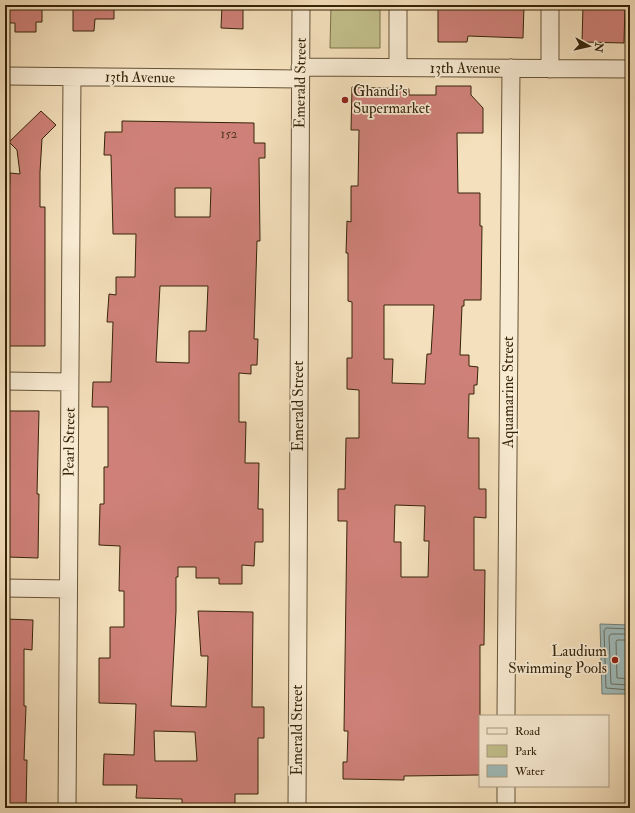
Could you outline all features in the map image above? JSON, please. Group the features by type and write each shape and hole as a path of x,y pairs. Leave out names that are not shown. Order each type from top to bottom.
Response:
{"street":[{"name":"Emerald Street","path":"297,808 301,5"},
{"path":"398,5 398,68"},
{"path":"550,5 550,69"},
{"name":"13th Avenue","path":"5,76 72,77 300,73 398,68 630,69"},
{"name":"Aquamarine Street","path":"506,715 510,68"},
{"name":"Pearl Street","path":"67,808 72,77"},
{"path":"5,381 70,382"},
{"path":"5,588 68,589"},
{"path":"506,787 506,808"}],"green space":[{"path":"331,5 380,5 380,48 330,48"}],"water":[{"name":"Laudium Swimming Pools","path":"600,624 630,625 630,694 602,694"}],"building":[{"path":"8,5 42,5 42,22 36,22 36,32 15,32 15,23 8,23"},
{"path":"73,5 114,5 114,19 95,19 94,31 73,31"},
{"path":"222,5 243,5 243,29 221,28"},
{"path":"438,5 524,5 523,38 468,36 467,42 438,42"},
{"path":"583,5 625,5 624,43 582,42"},
{"path":"436,86 471,86 471,95 483,108 483,133 457,133 458,193 480,193 480,226 482,226 481,300 464,300 464,306 462,306 460,355 469,355 469,366 478,367 477,385 474,385 474,394 469,394 468,438 479,438 479,489 486,489 486,518 474,517 474,570 485,570 484,645 480,645 479,775 404,776 404,780 343,779 343,762 347,762 348,731 344,731 347,521 338,521 338,489 345,489 346,438 359,438 359,390 347,389 347,358 352,358 352,302 348,301 348,253 346,253 347,221 351,222 351,186 358,186 359,130 351,130 352,87 409,89 409,95 436,95","holes":["384,305 434,305 431,354 427,354 425,384 392,383 393,359 384,359","395,505 425,506 424,541 429,541 428,577 401,577 401,542 394,542"]},
{"path":"41,111 56,125 42,139 40,172 40,207 45,207 45,346 5,346 5,328 8,328 8,234 5,234 5,200 9,200 10,173 20,174 17,150 9,142"},
{"path":"122,121 254,123 254,143 265,143 265,158 259,158 260,241 257,241 254,339 258,339 257,365 251,365 251,374 239,373 239,422 246,422 245,463 259,463 258,509 263,509 263,542 255,542 254,566 242,565 242,584 219,584 219,578 196,578 196,567 178,567 178,577 176,577 176,611 171,706 206,707 208,656 201,656 198,611 253,612 252,707 264,707 264,738 258,738 258,794 235,794 235,808 182,808 182,799 136,798 137,785 103,785 104,754 134,755 136,704 99,703 99,658 110,658 110,627 124,627 124,591 119,591 120,546 99,545 100,504 104,504 104,467 108,467 108,407 92,407 93,382 111,382 113,322 107,322 109,294 116,295 116,277 135,277 136,234 113,234 111,155 104,155 105,132 122,132","holes":["175,188 211,188 210,217 175,217","160,286 208,286 206,331 189,331 189,363 156,362","154,731 195,732 197,761 155,761"]},
{"path":"7,411 39,411 37,494 39,494 38,558 7,557 9,475 6,475"},
{"path":"5,619 33,620 32,650 24,649 24,706 26,706 24,760 27,760 26,808 5,808"}],"place":[{"name":"Ghandi's Supermarket","path":"345,100"},
{"name":"Laudium Swimming Pools","path":"615,660"}]}
